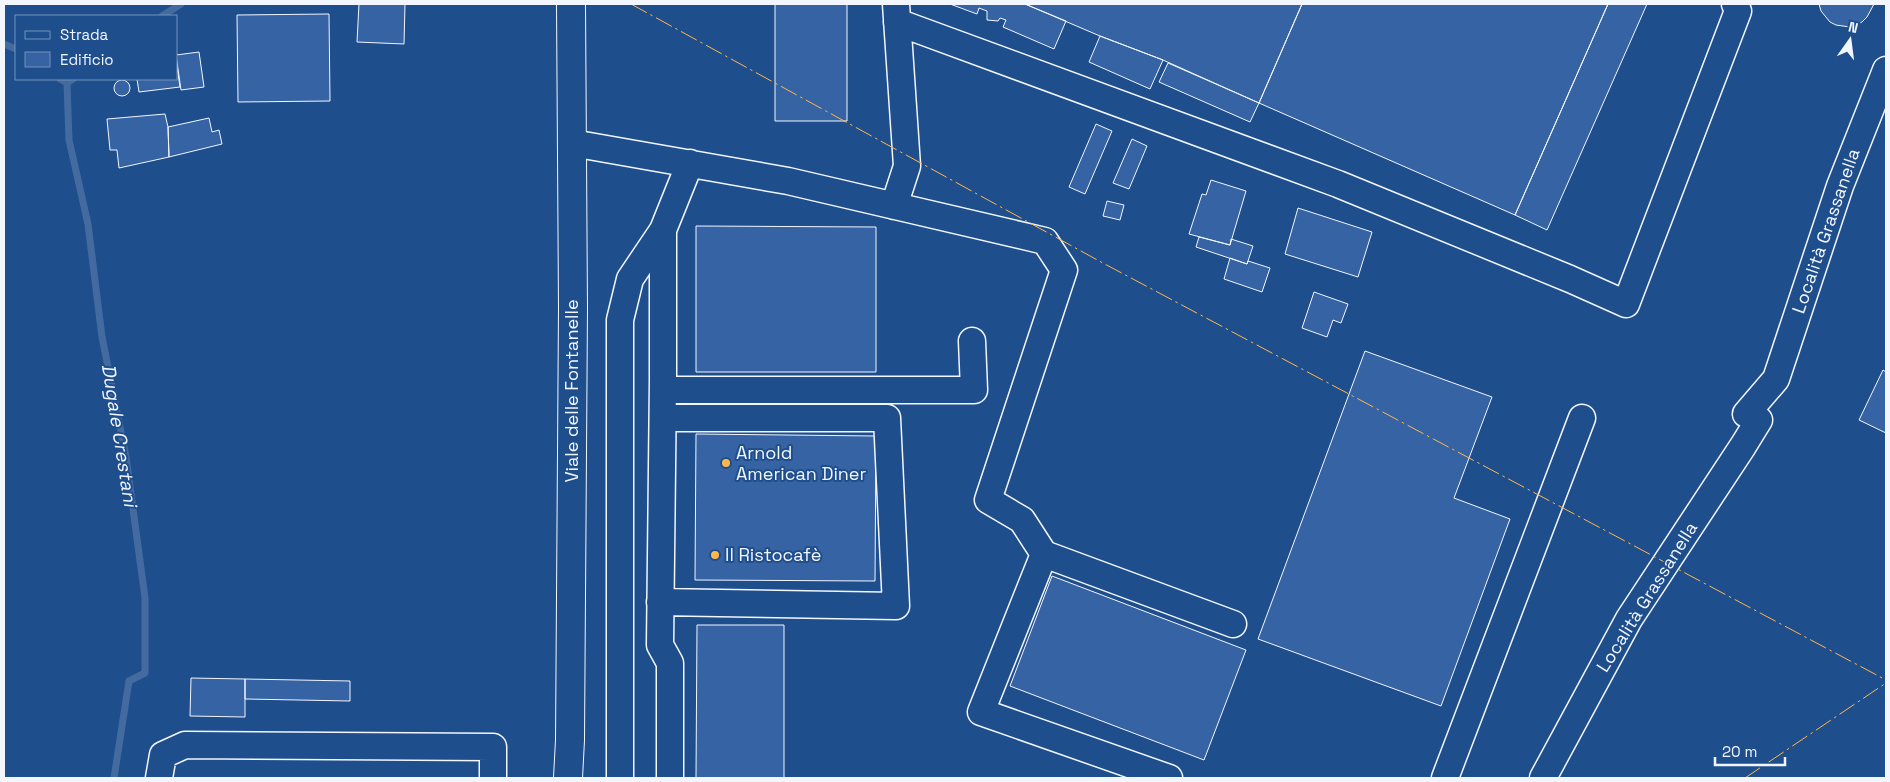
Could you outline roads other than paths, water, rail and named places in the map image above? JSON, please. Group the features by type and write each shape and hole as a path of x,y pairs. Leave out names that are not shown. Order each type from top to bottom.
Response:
{"main road":[{"name":"Viale delle Fontanelle","path":"568,778 570,681 571,4"}],"street":[{"path":"894,206 907,166 896,13 1338,184 1570,279 1626,304 1738,11 1735,4"},
{"name":"Località Grassanella","path":"1543,778 1629,619 1744,446 1752,417 1776,379 1840,186 1886,70"},
{"path":"572,143 788,181 1045,241 1064,270 988,500 1022,520 1044,554 1233,624"},
{"path":"620,778 620,320 630,279 663,230 690,164"},
{"path":"663,230 660,645 670,663 670,778"},
{"path":"663,390 974,390 972,341"},
{"path":"660,602 896,606 887,418 663,418"},
{"path":"1444,778 1582,418"},
{"path":"1044,554 981,712 1169,778"},
{"path":"159,778 163,755 185,745 493,747 492,778"}],"waterway":[{"path":"164,15 181,4"},
{"path":"4,44 15,49"},
{"name":"Dugale Crestani","path":"62,80 67,83 72,80"},
{"name":"Dugale Crestani","path":"67,83 69,140 88,224 102,337 126,457 145,598 145,673 129,681 114,778"}],"place":[{"name":"Arnold American Diner","path":"726,463"},
{"name":"Il Ristocafè","path":"715,555"}]}
